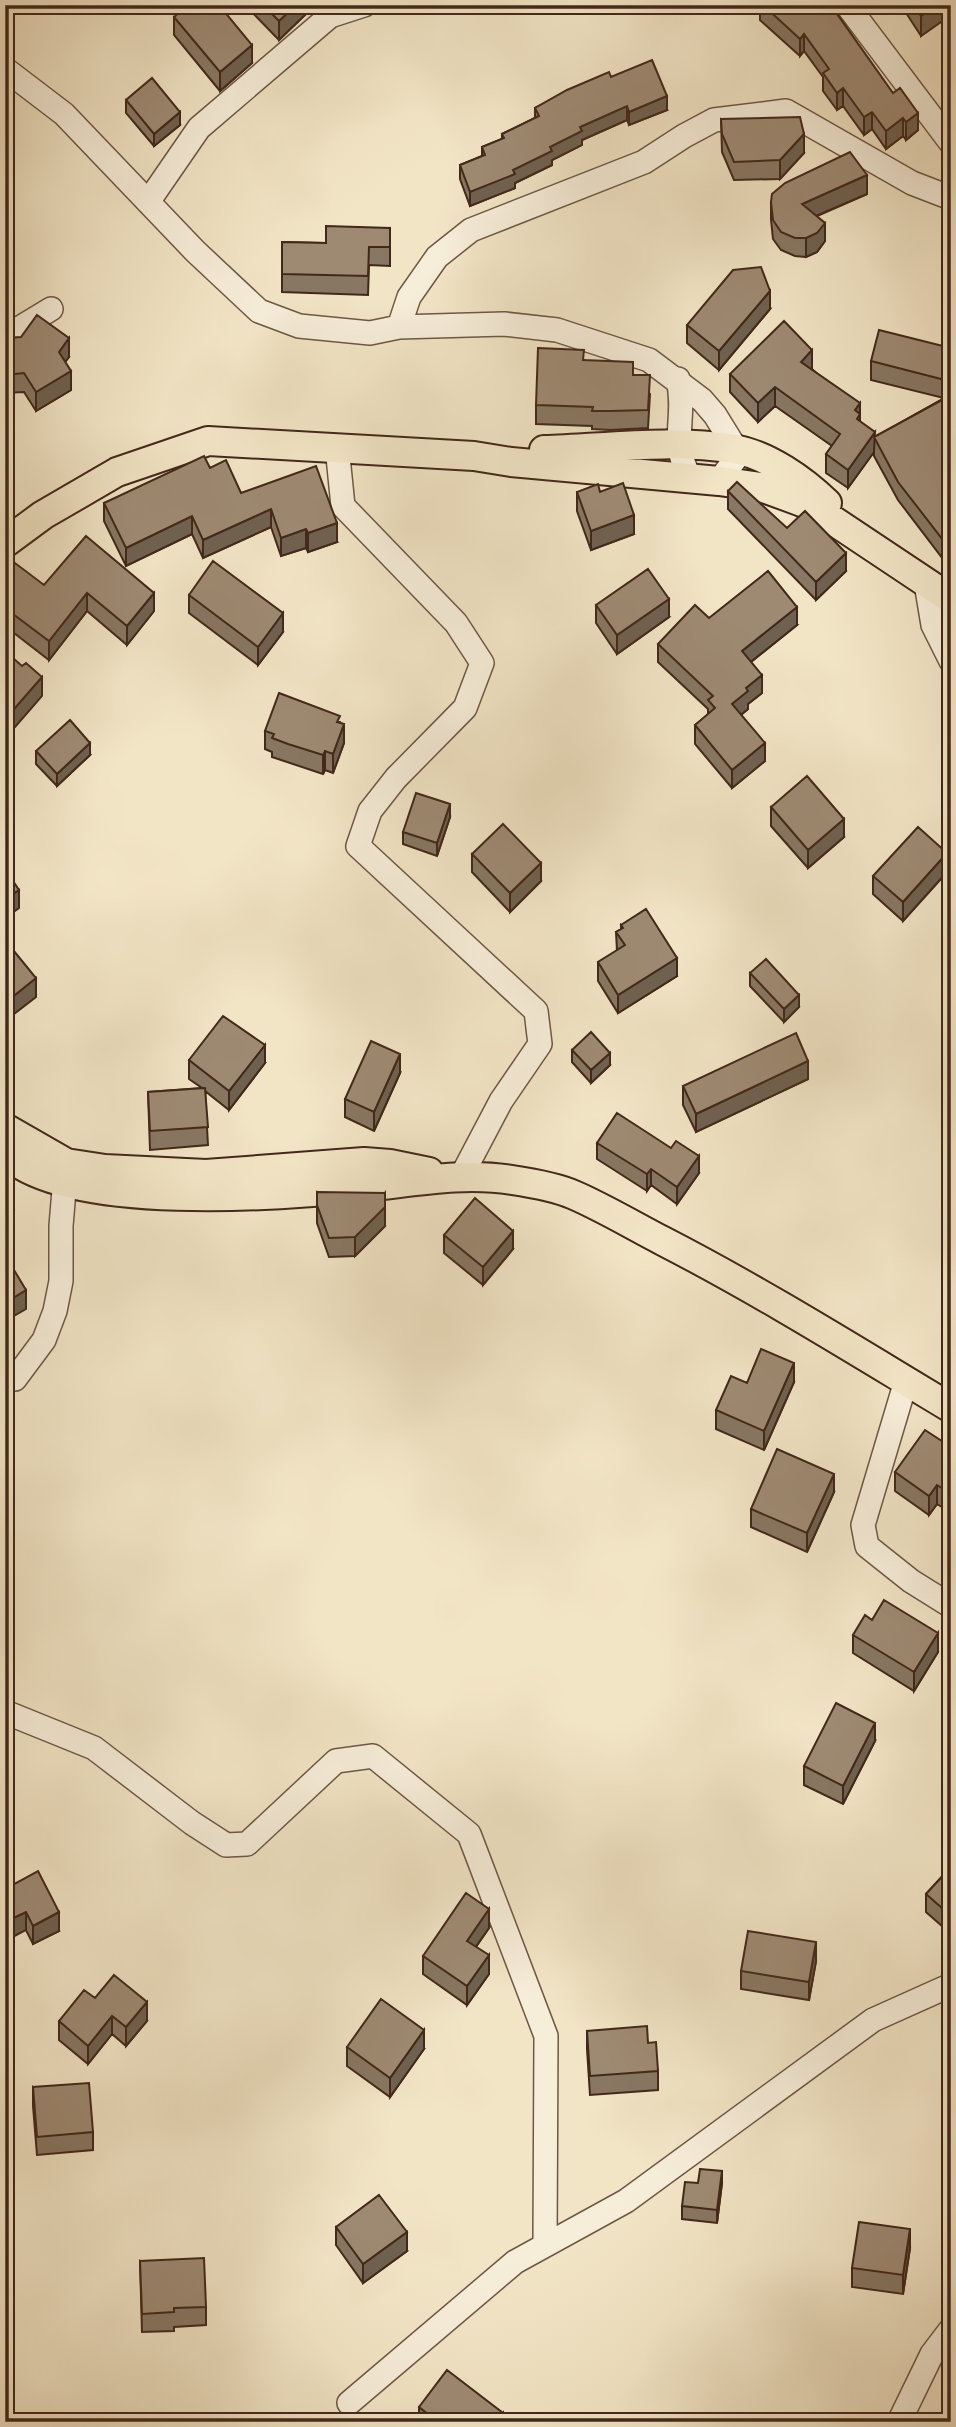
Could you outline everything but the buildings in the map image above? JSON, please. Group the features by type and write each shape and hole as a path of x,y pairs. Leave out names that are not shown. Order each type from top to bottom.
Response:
{"main road":[{"path":"5,543 43,515 117,472 208,442 337,447 474,456 761,487 802,502 951,599"},
{"path":"474,456 513,451 678,445 736,449 772,464 805,484 875,548"},
{"path":"5,1128 66,1174"},
{"path":"5,1153 16,1163 66,1174 136,1195 264,1196 455,1177 511,1180 572,1194 732,1277 951,1408"}],"street":[{"path":"148,202 199,128 330,16 364,5"},
{"path":"847,5 951,143"},
{"path":"5,69 64,114 195,251 259,311 299,326 370,333 399,327 504,324 557,330 649,360 678,379 702,400 715,415 736,449 736,458 719,481"},
{"path":"399,327 410,297 437,257 471,230 644,162 714,120 786,111 912,183 951,198"},
{"path":"5,337 51,309"},
{"path":"678,379 682,404 678,445 690,478"},
{"path":"337,447 343,506 456,623 482,663 466,708 396,778 370,811 358,846 536,1011 540,1044 501,1101 455,1177"},
{"path":"926,583 933,625 951,661"},
{"path":"5,1379 15,1378 44,1340 55,1311 61,1281 61,1226 66,1174"},
{"path":"906,1381 863,1525 867,1546 911,1581 951,1606"},
{"path":"5,1712 94,1748 192,1823 226,1845 247,1844 336,1761 373,1756 469,1835 546,2036 545,2245"},
{"path":"349,2403 515,2262 626,2201 873,2020 951,1986"},
{"path":"899,2422 932,2354 951,2329"}]}
